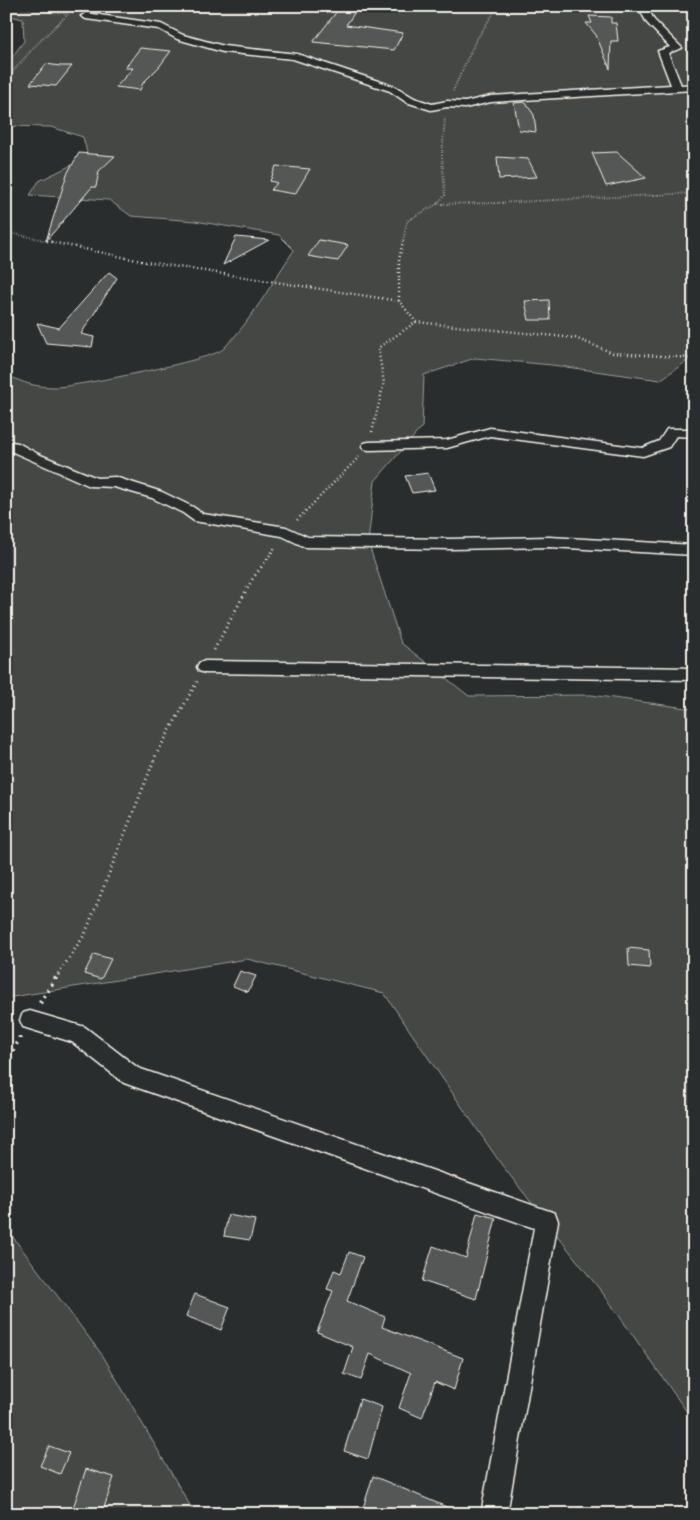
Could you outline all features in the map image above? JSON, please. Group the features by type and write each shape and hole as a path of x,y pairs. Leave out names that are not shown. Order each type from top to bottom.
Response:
{"street":[{"path":"642,6 650,21 677,48 663,51 677,88"},
{"path":"86,16 161,27 180,37 222,49 294,56 393,89 410,100 431,107 447,104 465,105 491,98 694,87"},
{"path":"369,446 447,444 490,432 644,452 664,444 672,432 694,433"},
{"path":"6,445 13,446 33,457 68,470 95,483 115,482 158,495 188,510 199,518 286,532 305,542 450,544 549,542 694,550"},
{"path":"205,667 694,674"},
{"path":"30,1020 78,1034 131,1076 547,1221 494,1514"}],"path":[{"path":"6,6 68,14 33,48 6,80"},
{"path":"416,322 399,301 399,260 407,220 437,204 445,195 442,176 441,144 447,104 475,42 498,6"},
{"path":"437,204 496,203 694,193"},
{"path":"6,232 146,262 399,301"},
{"path":"6,1062 30,1020 85,934 156,754 252,578 286,532 369,446 384,383 378,348 416,322 575,338 612,353 694,358"}],"shaded area":[{"path":"6,6 694,6 694,356 660,380 552,365 475,358 424,375 422,427 375,481 368,542 401,643 469,696 591,695 694,709 694,1422 608,1300 501,1164 384,993 247,959 6,998 6,374 30,384 57,387 143,372 214,354 223,349 243,327 294,250 279,235 195,221 131,216 109,200 30,195 39,181 88,157 83,137 51,127 6,126 6,65 24,41 23,19 6,15"},
{"path":"6,1228 103,1356 195,1514 6,1514"}],"building":[{"path":"341,6 359,6 346,25 403,33 394,50 313,42"},
{"path":"589,16 611,17 611,23 616,23 618,41 611,41 610,69 596,35 586,23 592,23"},
{"path":"140,48 171,51 159,67 143,83 140,90 116,87 133,68 125,68"},
{"path":"46,64 72,66 56,86 30,84"},
{"path":"525,102 534,115 536,132 519,130 514,103"},
{"path":"617,152 646,178 606,186 592,153"},
{"path":"79,153 115,156 99,171 96,187 92,187 46,241 67,174"},
{"path":"497,157 528,159 537,177 499,179"},
{"path":"276,166 310,169 295,194 271,190 277,183 270,181"},
{"path":"236,237 269,240 223,265"},
{"path":"319,240 348,245 338,261 308,256"},
{"path":"109,272 117,278 81,334 94,337 92,347 46,343 37,323 59,328"},
{"path":"549,300 550,320 529,320 525,301"},
{"path":"428,473 435,490 412,493 405,476"},
{"path":"628,948 649,950 650,968 629,966"},
{"path":"94,954 111,959 101,979 84,974"},
{"path":"240,971 256,976 248,992 233,986"},
{"path":"477,1213 496,1218 476,1299 422,1281 433,1246 466,1258"},
{"path":"228,1215 255,1220 250,1240 224,1236"},
{"path":"349,1252 363,1257 347,1301 385,1317 382,1327 463,1358 454,1390 435,1382 422,1418 399,1408 411,1373 370,1354 361,1380 344,1374 353,1347 317,1332 333,1291 327,1289 334,1270 341,1273"},
{"path":"195,1294 230,1307 221,1330 186,1316"},
{"path":"360,1399 382,1407 368,1459 344,1451"},
{"path":"49,1446 69,1453 60,1474 40,1466"},
{"path":"86,1469 114,1477 102,1514 71,1514"},
{"path":"373,1476 463,1514 378,1514 363,1508"}]}
